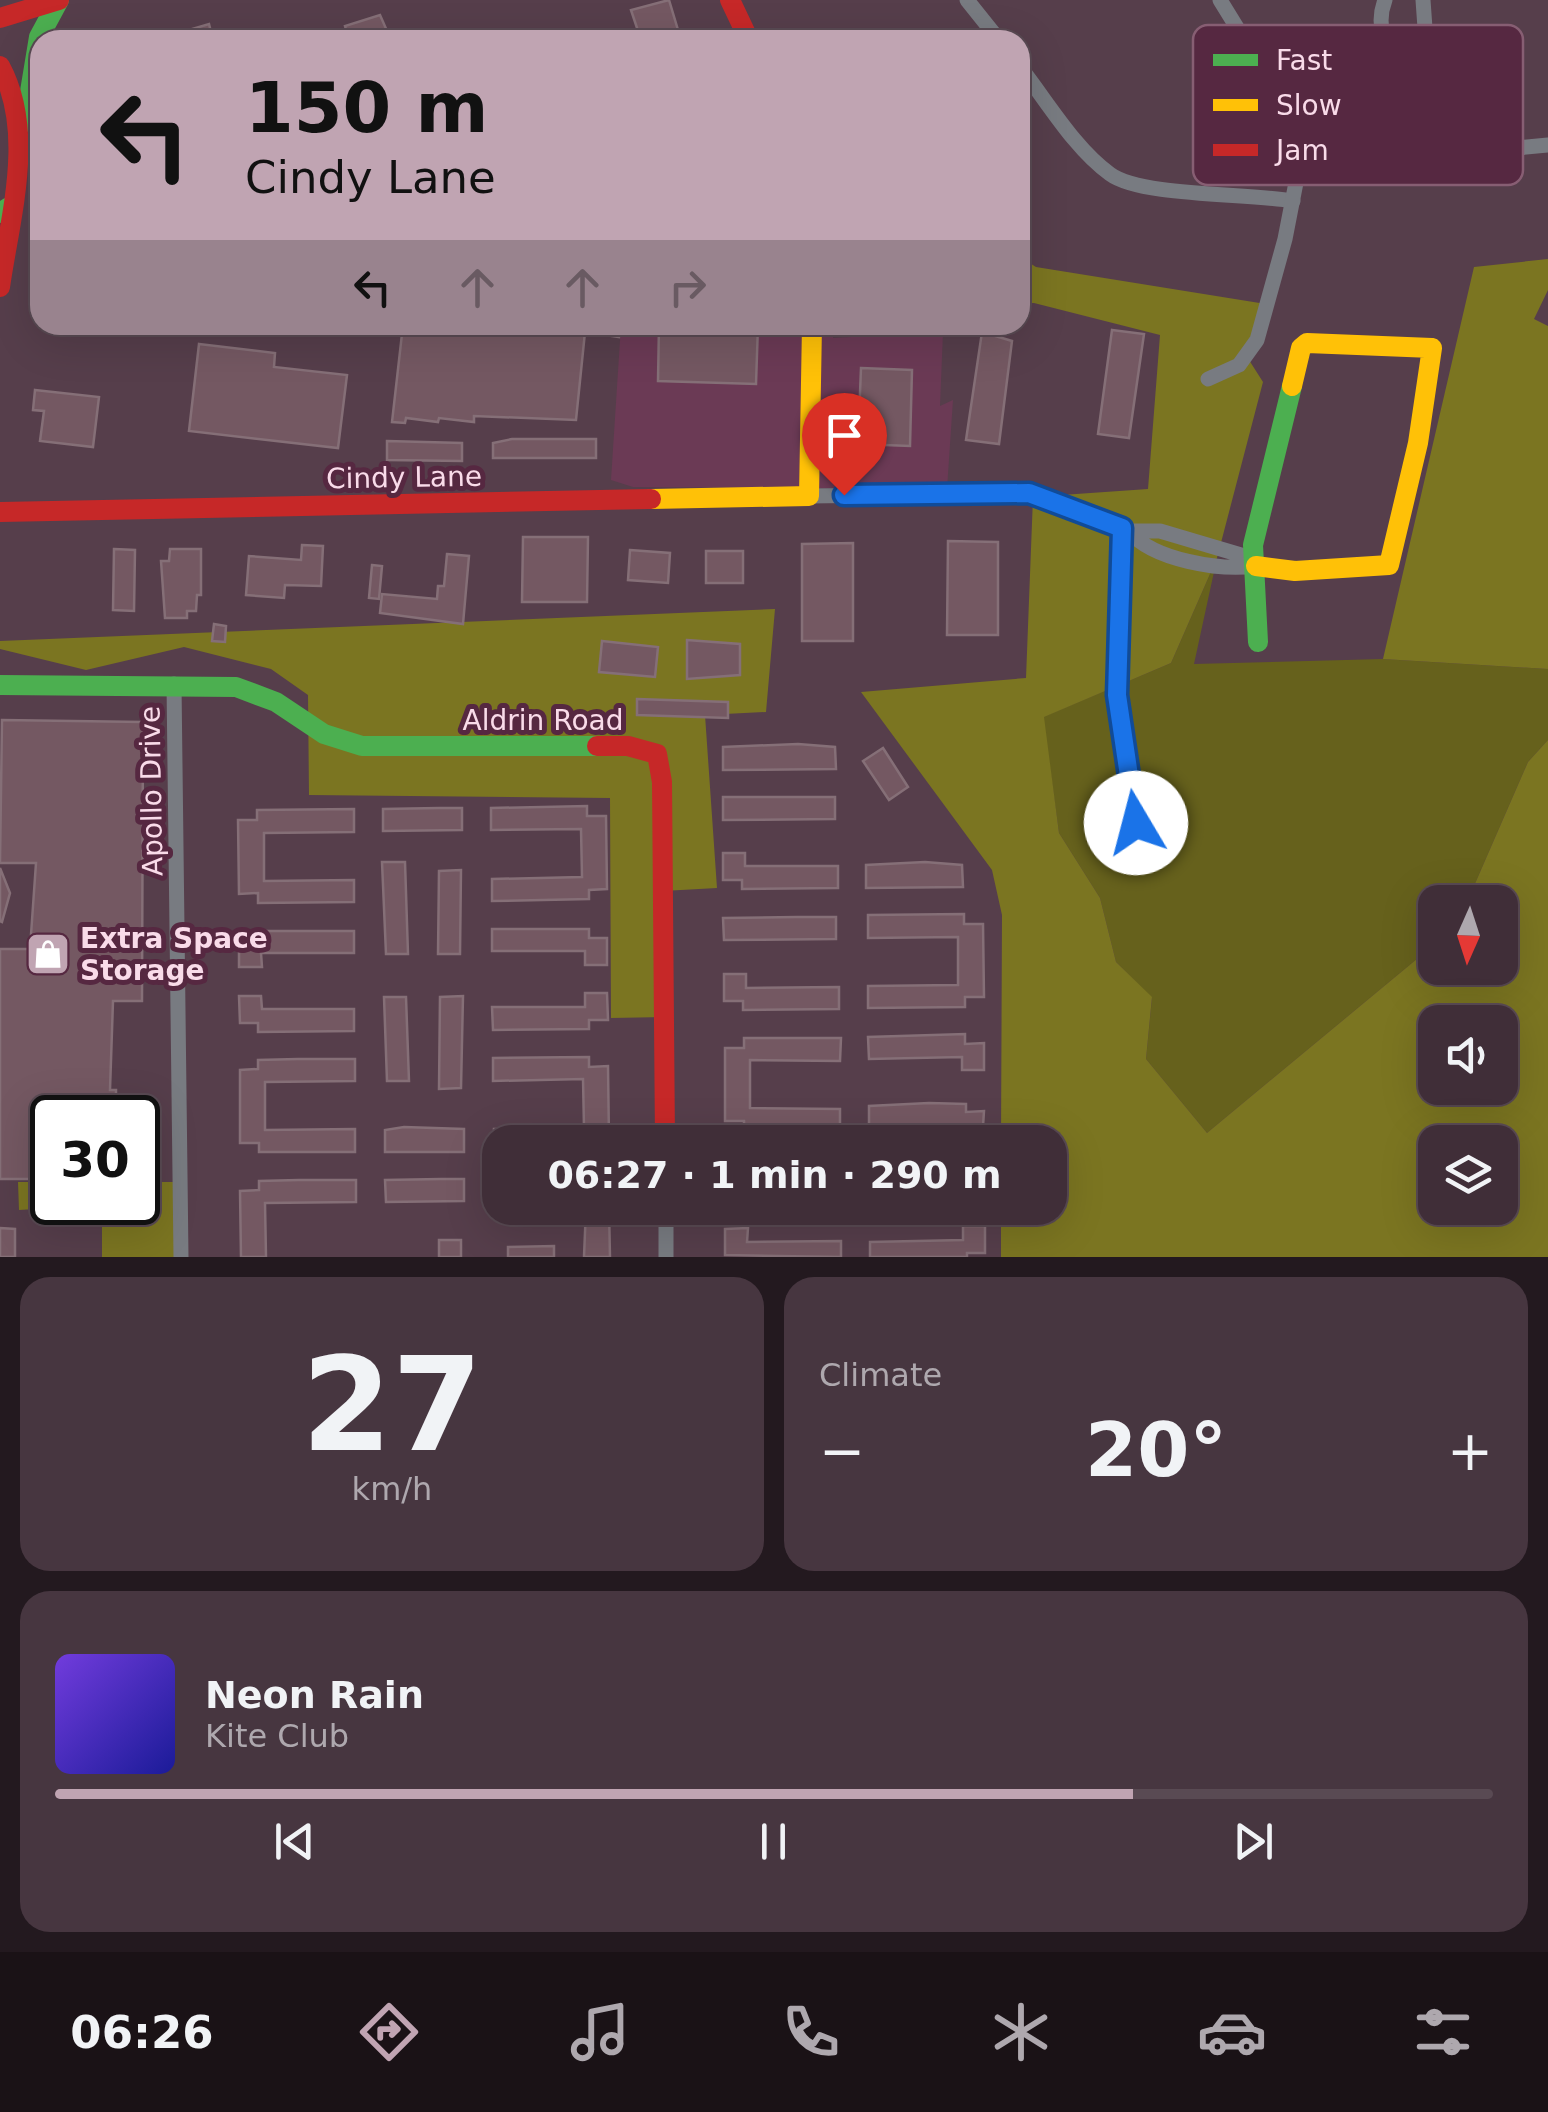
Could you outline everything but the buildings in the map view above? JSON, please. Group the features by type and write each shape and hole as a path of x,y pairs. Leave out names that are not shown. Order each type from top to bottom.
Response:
{"street":[{"path":"0,18 59,0"},
{"path":"43,30 59,0"},
{"path":"730,0 744,30"},
{"path":"967,0 991,30"},
{"path":"1220,0 1235,25"},
{"path":"1383,25 1380,14 1386,0"},
{"path":"1423,0 1425,25"},
{"path":"0,66 12,85 21,138"},
{"path":"1030,79 1096,162 1118,180 1146,187 1293,201"},
{"path":"0,287 4,210 30,88"},
{"path":"1523,147 1548,144"},
{"path":"1208,378 1239,365 1257,340 1296,185"},
{"path":"809,496 812,335"},
{"path":"1256,566 1295,571 1389,565 1418,443 1432,348 1304,345 1253,545 1258,642"},
{"name":"Cindy Lane","path":"0,512 1029,493 1118,526 1142,546 1232,569 1256,566"},
{"path":"1126,534 1117,695 1136,823"},
{"path":"0,685 174,684"},
{"name":"Aldrin Road","path":"174,684 250,690 324,734 362,746 628,746 658,754 662,782 665,1125"},
{"name":"Apollo Drive","path":"174,684 181,1257"},
{"path":"666,1225 666,1257"}],"shaded area":[{"path":"1548,259 1548,290 1534,319 1548,326 1548,669 1383,659 1474,267"},
{"path":"1030,263 1272,305 1249,360 1263,382 1217,558 1171,663 1044,717 1059,833 1100,898 1116,962 1152,997 1146,1059 1207,1133 1418,958 1418,985 1518,985 1518,885 1474,885 1528,762 1548,740 1548,1257 1001,1257 1001,1225 1067,1225 1067,1125 1001,1125 1002,915 992,870 861,692 1026,678 1033,497 1148,489 1160,335 1030,303"},
{"path":"620,335 943,335 940,406 953,400 947,489 633,487 611,480"},
{"path":"1217,558 1194,664 1383,659 1548,669 1548,740 1528,762 1474,885 1418,885 1418,958 1207,1133 1146,1059 1152,998 1116,962 1100,898 1059,833 1043,717 1171,663"},
{"path":"775,609 766,712 705,715 717,888 663,891 666,1017 611,1018 610,798 309,795 308,695 271,669 184,647 86,670 0,649 0,641"},
{"path":"18,1182 30,1182 30,1209 19,1210"},
{"path":"160,1182 183,1182 182,1257 102,1257 102,1226 160,1225"}],"traffic: fast":[{"path":"43,30 59,0"},
{"path":"25,122 30,92"},
{"path":"0,213 9,207"},
{"path":"1258,642 1253,545 1292,386"},
{"path":"0,685 236,687 276,702 324,734 362,746 597,746"}],"traffic: slow":[{"path":"651,499 809,496 812,335"},
{"path":"1256,566 1295,571 1389,565 1418,443 1432,348 1307,343 1301,348 1292,386"}],"traffic: jam":[{"path":"0,18 59,0"},
{"path":"730,0 744,30"},
{"path":"0,66 11,92 18,146 14,204 0,287"},
{"path":"0,512 651,499"},
{"path":"597,746 628,746 657,754 662,782 665,1125"}],"place":[{"name":"Extra Space Storage","path":"48,954"}],"route":[{"path":"844,495 1029,493 1122,528 1125,539 1117,695 1136,823"}]}
